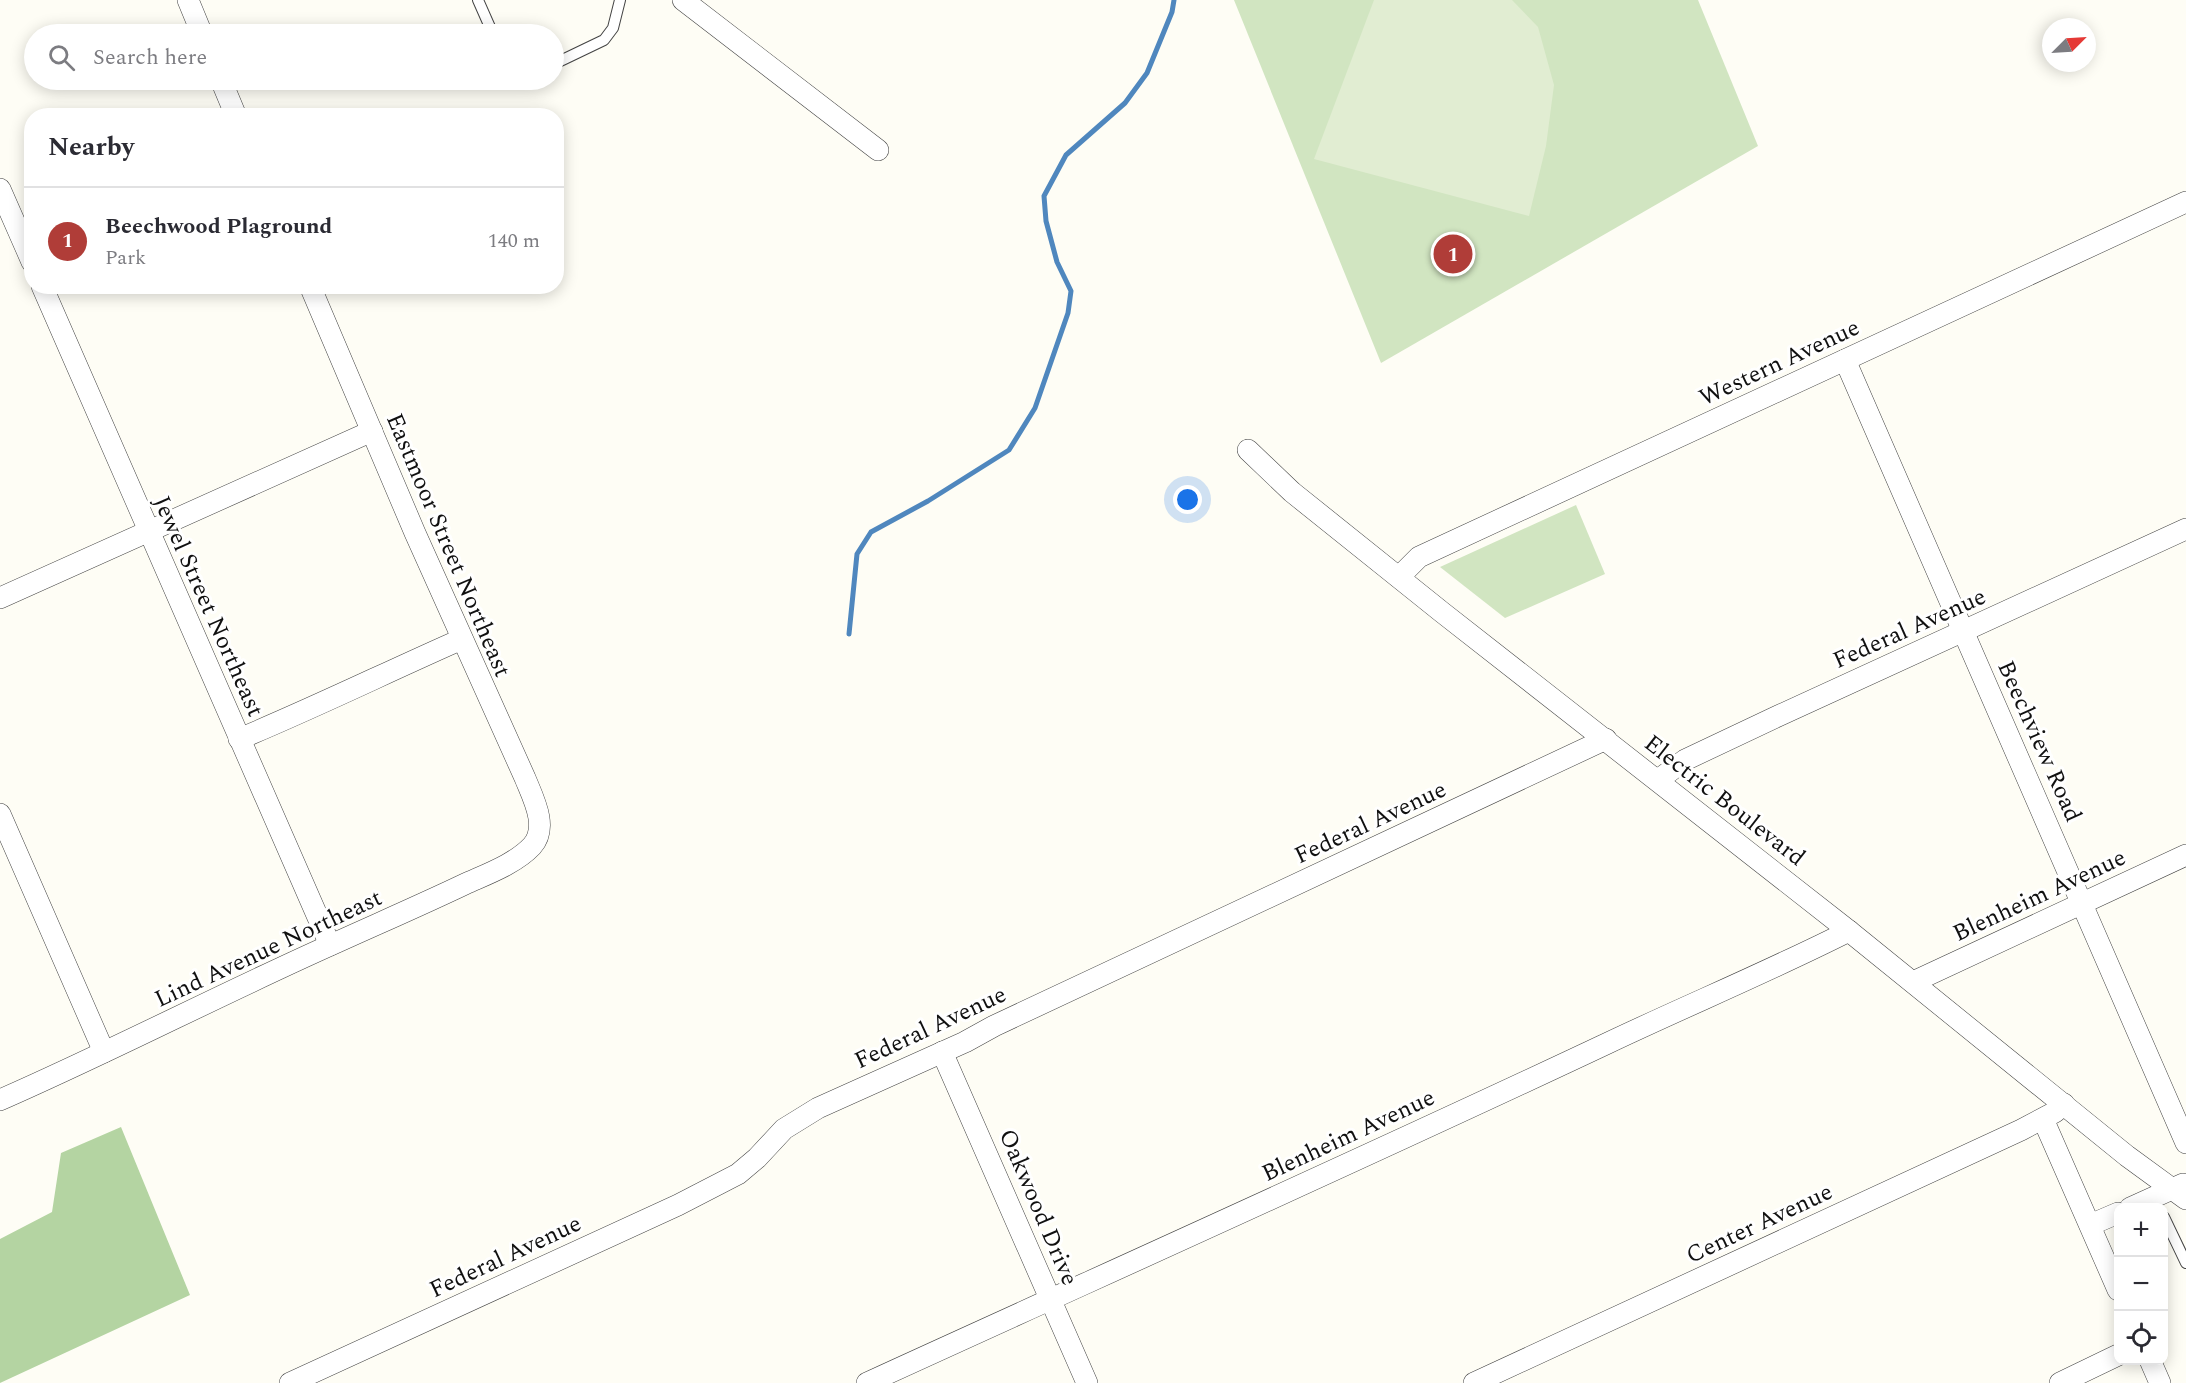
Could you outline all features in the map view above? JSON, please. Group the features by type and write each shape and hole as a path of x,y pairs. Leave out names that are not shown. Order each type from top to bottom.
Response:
{"street":[{"path":"188,0 198,24"},
{"path":"683,0 878,150"},
{"path":"225,90 233,108"},
{"path":"0,189 24,244"},
{"name":"Western Avenue","path":"1399,577 1419,557 2186,202"},
{"name":"Jewel Street Northeast","path":"45,294 330,945"},
{"name":"Eastmoor Street Northeast","path":"313,294 462,639 525,778 540,824"},
{"name":"Beechview Road","path":"1845,360 2186,1143"},
{"path":"0,598 372,431"},
{"name":"Electric Boulevard","path":"1248,450 1292,492 1849,930 2127,1155 2172,1195"},
{"name":"Federal Avenue","path":"1658,780 1685,760 2186,529"},
{"path":"239,739 462,639"},
{"name":"Federal Avenue","path":"290,1383 678,1205 738,1174 757,1158 784,1129 818,1108 942,1052 1606,739"},
{"path":"0,814 7,851 104,1052"},
{"name":"Lind Avenue Northeast","path":"0,1100 455,889 519,857 533,845 538,836 540,824"},
{"name":"Blenheim Avenue","path":"1913,982 2186,855"},
{"name":"Blenheim Avenue","path":"867,1383 1804,954 1849,930"},
{"name":"Oakwood Drive","path":"942,1052 1087,1383"},
{"name":"Center Avenue","path":"1474,1383 2043,1119 2064,1104"},
{"path":"2043,1119 2114,1281"},
{"path":"2146,1203 2172,1195"},
{"path":"2090,1225 2114,1215"},
{"path":"2060,1383 2114,1357"},
{"path":"2152,1365 2160,1383"}],"lane":[{"path":"478,0 489,24"},
{"path":"564,58 604,40 613,28 620,0"},
{"path":"2168,1227 2186,1263"}],"green space":[{"path":"1234,0 1698,0 1758,146 1381,363"},
{"path":"1374,0 1512,0 1538,27 1554,85 1546,146 1529,216 1314,159"},
{"path":"1576,505 1605,574 1505,618 1440,567"},
{"path":"121,1127 190,1295 0,1383 0,1239 52,1212 61,1153"}],"waterway":[{"path":"849,634 857,554 871,532 928,501 1009,450 1035,408 1068,313 1071,291 1057,262 1046,221 1044,196 1066,155 1125,103 1147,73 1172,12 1174,0"}],"place":[{"name":"Beechwood Plaground","path":"1453,254"}]}
